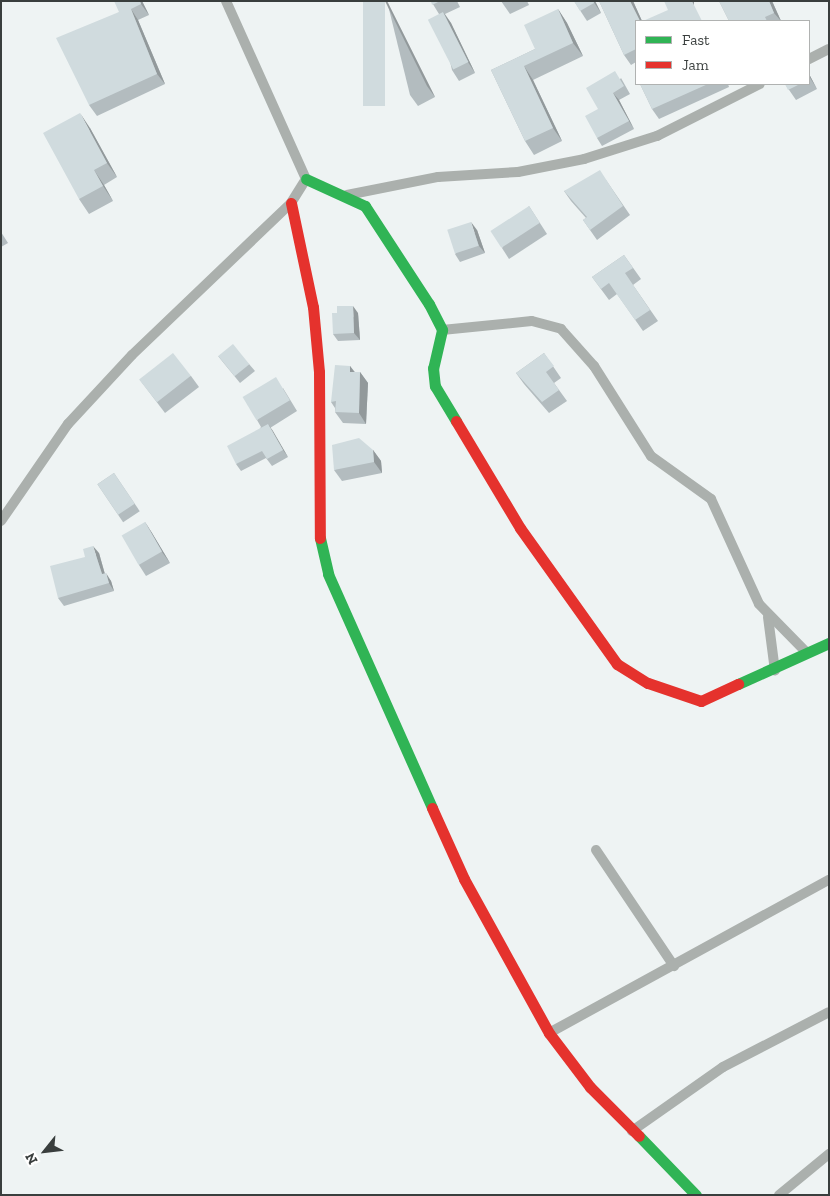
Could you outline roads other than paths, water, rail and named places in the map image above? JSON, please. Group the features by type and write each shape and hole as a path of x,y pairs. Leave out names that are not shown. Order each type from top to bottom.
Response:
{"street":[{"path":"226,1 306,180 347,195 365,206 442,330 433,368 435,386 520,528 617,664 648,683 701,701 775,671 829,643"},
{"path":"810,58 829,49"},
{"path":"347,195 438,177 518,172 584,159 657,136 758,85"},
{"path":"1,520 68,424 132,355 292,203 306,180"},
{"path":"292,203 313,308 319,372 319,532 328,574 464,879 549,1033 632,1131 696,1195"},
{"path":"442,330 532,320 561,329 594,366 651,456 712,499 744,578 768,616 807,653"},
{"path":"768,616 775,671"},
{"path":"596,850 674,966"},
{"path":"549,1033 829,880"},
{"path":"632,1131 715,1072 829,1012"},
{"path":"780,1195 829,1154"}]}
